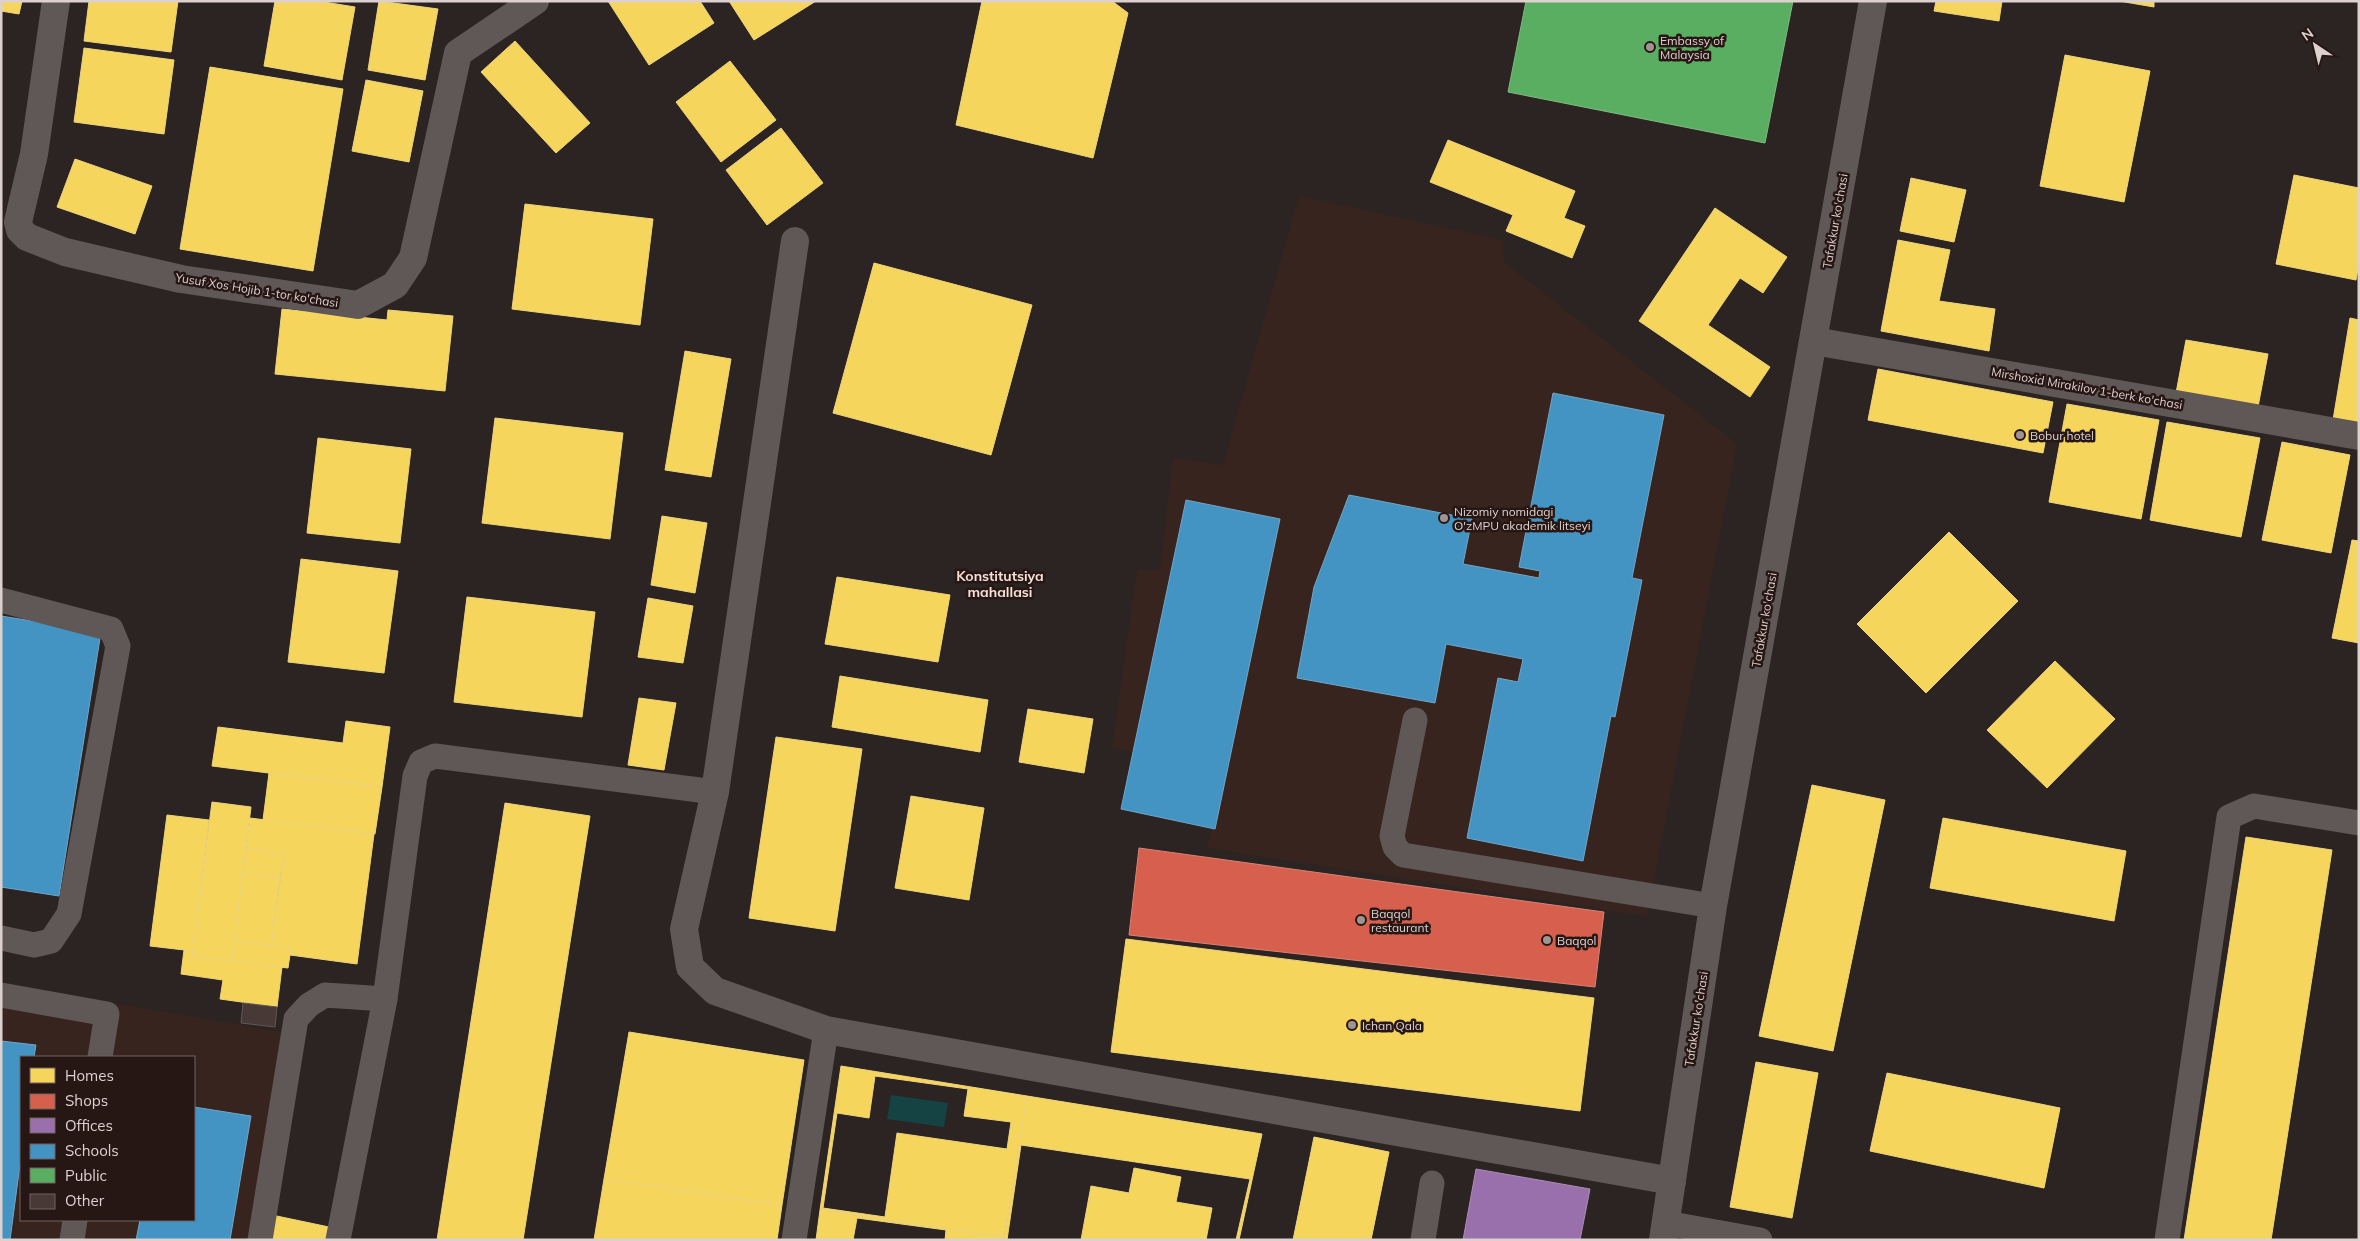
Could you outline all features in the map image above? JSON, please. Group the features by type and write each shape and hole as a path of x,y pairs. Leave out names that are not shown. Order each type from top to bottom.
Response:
{"street":[{"name":"Yusuf Xos Hojib 1-tor ko'chasi","path":"56,1 34,154 18,222 20,230 27,237 65,252 181,279 358,305 395,285 413,258 458,53 535,1"},
{"name":"Tafakkur ko'chasi","path":"1665,1231 1713,906 1873,1"},
{"path":"795,241 715,792 684,929 690,967 715,991 826,1030 1672,1180"},
{"name":"Mirshoxid Mirakilov 1-berk ko'chasi","path":"1814,341 2359,436"}],"lane":[{"path":"1,600 111,629 118,646 69,914 51,941 34,945 1,938"},
{"path":"1415,720 1392,836 1395,847 1403,855 1713,906"},
{"path":"338,1240 385,999 414,776 421,762 435,756 715,792"},
{"path":"2167,1240 2229,817 2254,806 2359,823"},
{"path":"1,995 107,1014 100,1056"},
{"path":"260,1240 296,1019 309,1005 325,995 385,999"},
{"path":"794,1240 826,1030"},
{"path":"1423,1240 1432,1183"},
{"path":"72,1240 75,1221"},
{"path":"1665,1231 1760,1240"}],"shaded area":[{"name":"Nizomiy nomidagi O'zMPU akademik litseyi","path":"1299,196 1502,240 1505,263 1737,444 1647,916 1207,848 1226,768 1112,748 1137,570 1160,570 1173,458 1223,465"},
{"path":"1,984 286,1033 249,1240 1,1240"}],"water":[{"path":"891,1095 948,1103 944,1127 887,1119"}],"building: Homes":[{"path":"1,1 22,1 19,14 1,11"},
{"path":"89,1 178,1 171,52 84,41"},
{"path":"275,1 318,1 355,7 342,80 264,66"},
{"path":"379,1 438,9 425,80 368,70"},
{"path":"608,1 700,1 714,23 649,65"},
{"path":"729,1 816,1 754,40"},
{"path":"982,1 1112,1 1128,13 1093,158 956,125"},
{"path":"1936,1 2002,1 1999,21 1934,11"},
{"path":"2119,1 2154,1 2154,7"},
{"path":"515,41 590,123 556,153 481,72"},
{"path":"84,48 174,60 164,134 74,122"},
{"path":"2065,55 2150,71 2124,202 2040,186"},
{"path":"730,61 776,120 721,162 676,102"},
{"path":"210,67 343,89 313,271 180,249"},
{"path":"366,80 423,91 409,162 352,151"},
{"path":"781,128 823,183 767,225 726,170"},
{"path":"1448,140 1575,191 1564,218 1585,226 1572,258 1506,231 1513,215 1430,182"},
{"path":"75,159 152,186 135,234 57,207"},
{"path":"2294,175 2359,188 2359,264 2356,280 2276,264"},
{"path":"1911,178 1966,190 1954,242 1900,231"},
{"path":"525,204 653,219 640,325 512,309"},
{"path":"1715,208 1787,257 1763,293 1740,278 1708,325 1770,367 1750,397 1639,321"},
{"path":"1898,240 1950,250 1939,301 1995,309 1989,351 1881,331"},
{"path":"874,263 1032,305 991,455 833,413"},
{"path":"282,309 387,320 388,310 453,316 445,391 275,374"},
{"path":"2350,318 2359,320 2359,425 2333,420"},
{"path":"2186,340 2268,354 2258,407 2176,393"},
{"path":"685,351 731,359 711,477 665,470"},
{"path":"1878,369 2053,402 2043,453 1868,420"},
{"path":"2067,404 2159,420 2141,519 2049,502"},
{"path":"495,418 623,433 610,539 482,523"},
{"path":"2167,422 2260,438 2241,537 2150,520"},
{"path":"318,438 411,449 400,543 307,533"},
{"path":"2282,442 2350,455 2331,553 2262,540"},
{"path":"662,516 707,523 695,593 651,585"},
{"path":"1949,532 2018,601 1926,693 1857,624"},
{"path":"2352,540 2359,541 2359,643 2332,638"},
{"path":"301,559 398,571 384,673 288,662"},
{"path":"837,577 950,595 938,662 825,644"},
{"path":"467,597 595,612 582,717 454,702"},
{"path":"648,598 693,606 683,663 638,657"},
{"path":"2055,661 2115,719 2047,788 1987,730"},
{"path":"840,676 988,700 980,752 832,727"},
{"path":"639,698 676,703 664,770 628,765"},
{"path":"1028,709 1093,719 1084,773 1019,762"},
{"path":"346,721 390,727 382,787 212,766 218,727 343,743"},
{"path":"776,737 862,749 835,931 749,918"},
{"path":"269,773 382,787 375,834 263,820"},
{"path":"1812,785 1885,800 1833,1051 1759,1036"},
{"path":"911,796 984,808 969,900 895,888"},
{"path":"212,802 251,807 232,961 192,956"},
{"path":"505,803 590,816 523,1240 437,1240"},
{"path":"167,815 209,820 193,951 150,946"},
{"path":"250,818 374,834 357,964 290,955 291,948 271,946 284,854 246,849"},
{"path":"1943,818 2126,851 2114,921 1930,888"},
{"path":"2246,837 2332,850 2271,1240 2184,1240"},
{"path":"246,849 284,854 280,878 243,873"},
{"path":"243,873 280,878 271,946 234,941"},
{"path":"1126,939 1594,998 1580,1111 1111,1052"},
{"path":"234,941 291,948 288,968 232,961"},
{"path":"184,950 193,951 192,956 282,967 277,1007 220,999 223,980 181,974"},
{"path":"629,1032 804,1060 782,1205 604,1179"},
{"path":"1756,1062 1818,1073 1792,1218 1730,1207"},
{"path":"841,1066 1027,1096 1004,1237 820,1210","holes":["875,1076 968,1089 964,1116 1011,1122 1007,1149 897,1133 885,1217 823,1208 837,1113 869,1118"]},
{"path":"1887,1073 2060,1108 2044,1188 1870,1151"},
{"path":"1027,1096 1262,1134 1239,1240 1236,1240 1250,1179 1021,1145 1007,1240 1004,1240"},
{"path":"1314,1137 1389,1152 1371,1240 1293,1240"},
{"path":"1134,1168 1181,1177 1176,1202 1212,1208 1206,1240 1081,1240 1091,1186 1129,1193"},
{"path":"604,1179 782,1205 777,1240 594,1240"},
{"path":"820,1210 1004,1237 1004,1240 945,1240 946,1230 857,1218 853,1240 816,1240"},
{"path":"272,1215 329,1227 327,1240 268,1240"}],"building: Shops":[{"path":"1139,848 1604,912 1595,987 1129,935"}],"building: Offices":[{"path":"1476,1169 1590,1189 1580,1240 1463,1240"}],"building: Schools":[{"path":"1553,393 1664,415 1632,578 1642,580 1615,717 1611,716 1583,861 1467,838 1498,678 1518,682 1523,659 1446,644 1435,703 1297,678 1314,587 1349,495 1472,519 1463,564 1539,578 1540,571 1519,567"},
{"path":"1186,500 1280,519 1215,829 1121,809"},
{"path":"1,616 101,632 59,896 1,887"},
{"path":"1,1041 36,1045 34,1056 20,1056 20,1165 10,1240 1,1240"},
{"path":"195,1107 251,1116 230,1240 136,1240 140,1221 195,1221"}],"building: Public":[{"name":"Embassy of Malaysia","path":"1526,1 1793,1 1765,143 1508,92"}],"building: Other":[{"path":"243,1003 277,1007 275,1027 241,1023"}],"place":[{"name":"Embassy of Malaysia","path":"1650,47"},
{"name":"Bobur hotel","path":"2020,435"},
{"name":"Nizomiy nomidagi O'zMPU akademik litseyi","path":"1444,518"},
{"name":"Baqqol restaurant","path":"1361,920"},
{"name":"Baqqol","path":"1547,940"},
{"name":"Ichan Qala","path":"1352,1025"}],"district":[{"name":"Konstitutsiya mahallasi","path":"1000,584"}]}
